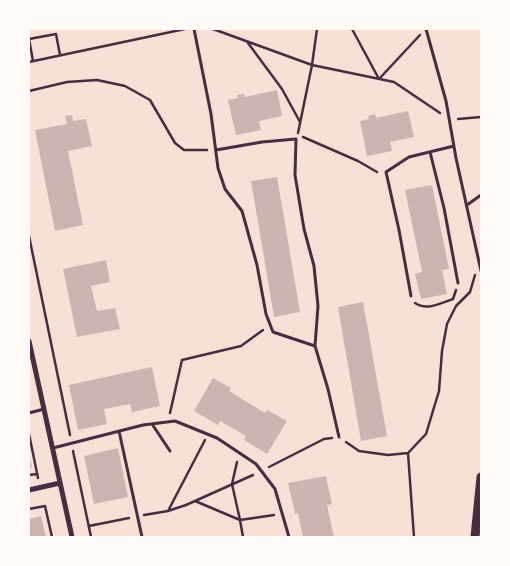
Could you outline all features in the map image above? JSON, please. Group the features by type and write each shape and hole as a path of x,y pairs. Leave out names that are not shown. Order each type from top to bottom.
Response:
{"main road":[{"path":"475,537 481,477"}],"street":[{"path":"29,341 72,537"},
{"path":"29,490 60,483"}],"lane":[{"path":"194,29 218,168 224,189 242,211 257,265 266,314 273,332 315,346"},
{"path":"426,29 446,101 481,271"},
{"path":"216,150 262,142 296,139 295,175 304,229 314,266 318,306 315,346 328,389 339,437"},
{"path":"411,296 386,172 409,157 454,146"},
{"path":"430,152 444,208 458,284"},
{"path":"467,205 481,196"},
{"path":"29,413 44,409"},
{"path":"52,448 119,431 175,421 208,435 256,464 275,489 289,537"},
{"path":"152,424 170,451"},
{"path":"119,431 142,537"}],"path":[{"path":"29,62 185,29"},
{"path":"213,29 312,65 394,82 450,120 481,117"},
{"path":"296,139 312,65 317,29"},
{"path":"352,29 379,79"},
{"path":"379,79 426,29"},
{"path":"33,61 29,39 56,34 60,56"},
{"path":"247,41 282,89 300,123"},
{"path":"29,91 67,82 97,80 125,86 150,100 175,143 184,150 216,150"},
{"path":"298,135 366,166"},
{"path":"29,236 91,537"},
{"path":"339,437 359,450 388,456 408,454 426,434 439,391 442,351 447,324 456,306 470,292 479,259"},
{"path":"411,296 415,303 421,307 433,306 453,299 458,284"},
{"path":"168,421 182,360 240,346 261,331"},
{"path":"29,434 38,476 29,475"},
{"path":"168,511 208,435"},
{"path":"89,526 168,511 261,471 324,439"},
{"path":"240,453 232,484 243,537"},
{"path":"408,454 414,537"},
{"path":"195,501 240,520 282,514"},
{"path":"29,509 45,506 52,537"}],"building":[{"path":"277,90 282,116 259,121 261,130 236,135 228,100 238,98 237,95 244,94 245,97"},
{"path":"408,111 414,137 390,142 392,151 367,156 360,121 369,119 368,116 375,114 376,118"},
{"path":"72,115 73,121 86,119 92,146 68,151 83,225 55,231 35,130 67,124 65,116"},
{"path":"277,177 300,312 274,317 251,181"},
{"path":"432,185 449,269 442,270 447,294 421,299 415,274 422,272 405,190"},
{"path":"106,260 110,282 91,286 97,311 115,308 120,329 77,337 63,269"},
{"path":"363,302 387,436 361,441 338,307"},
{"path":"152,367 160,406 132,412 130,404 104,409 107,424 78,430 69,385"},
{"path":"213,378 231,388 229,391 265,413 267,410 287,421 267,454 244,440 246,436 220,421 218,425 194,411"},
{"path":"118,448 128,497 94,504 84,456"},
{"path":"29,456 32,467 29,468"},
{"path":"326,476 332,504 327,505 334,537 303,537 298,513 295,514 288,483"},
{"path":"41,516 46,537 29,537 29,519"}]}
